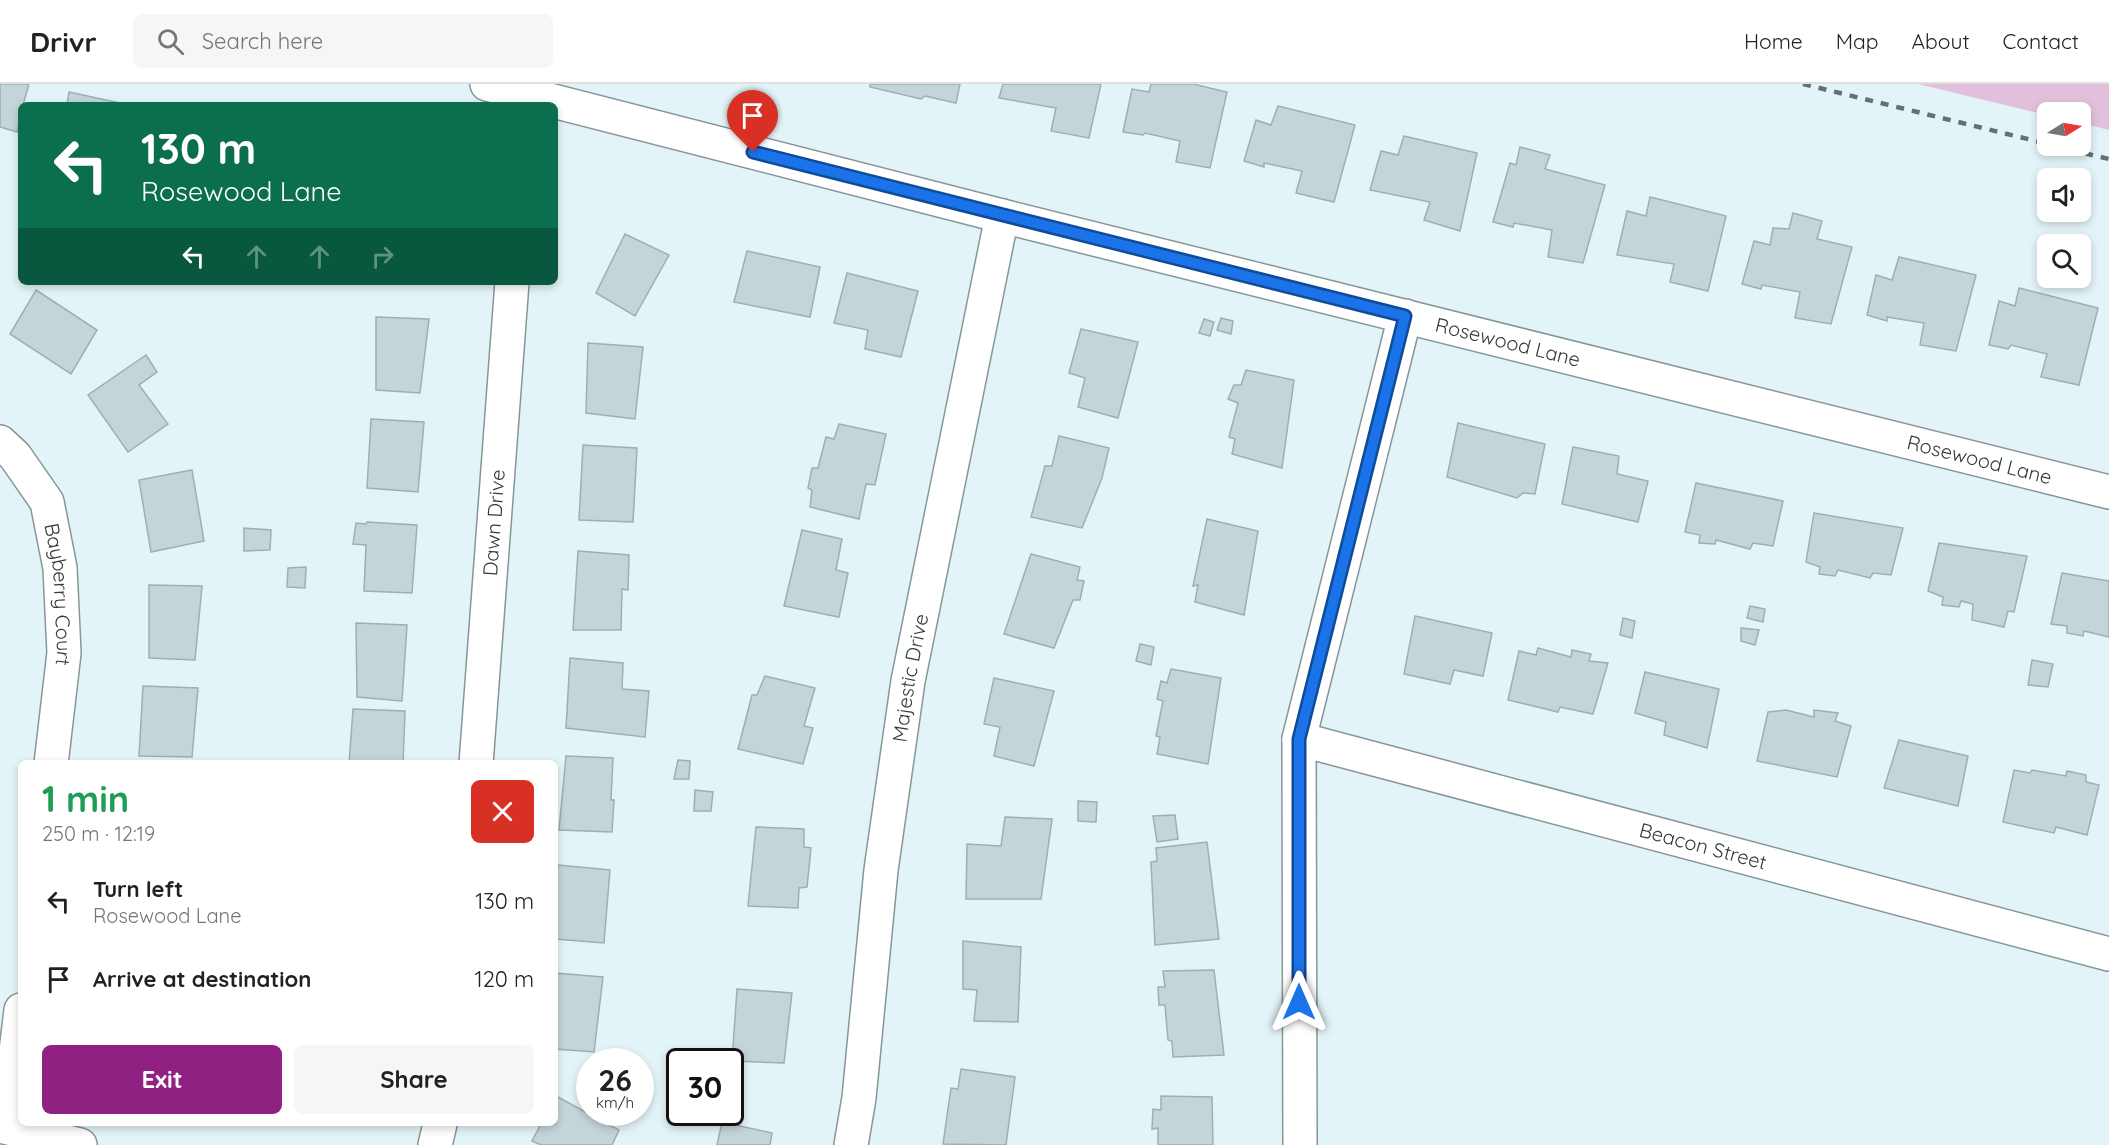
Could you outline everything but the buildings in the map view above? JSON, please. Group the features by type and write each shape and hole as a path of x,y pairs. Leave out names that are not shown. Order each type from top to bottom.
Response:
{"street":[{"name":"Rosewood Lane","path":"488,84 526,99"},
{"name":"Rosewood Lane","path":"558,107 2109,492"},
{"name":"Majestic Drive","path":"851,1145 859,1098 881,870 908,681 1002,216"},
{"name":"Dawn Drive","path":"476,760 512,285"},
{"path":"1300,1145 1299,739 1405,316"},
{"name":"Bayberry Court","path":"0,442 15,456 47,502 60,568 64,653 51,760"},
{"name":"Beacon Street","path":"1299,739 2109,954"},
{"path":"18,1029 3,1126 80,1145"},
{"path":"435,1145 440,1126"}],"shaded area":[{"path":"1918,84 2109,84 2109,130 2091,126 2091,102 2037,102 2037,113"}],"railway":[{"path":"1803,84 2037,141"},
{"path":"2091,155 2109,159"}],"route":[{"path":"753,152 1405,316 1299,739 1299,1002"}]}
